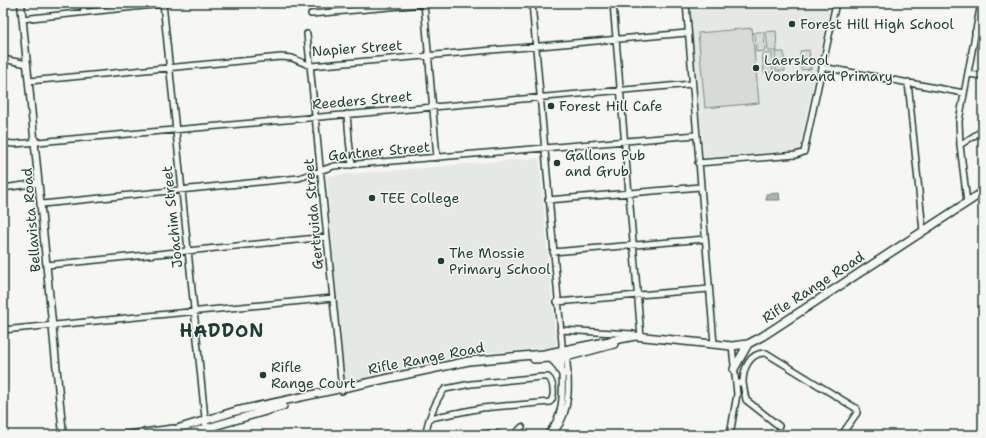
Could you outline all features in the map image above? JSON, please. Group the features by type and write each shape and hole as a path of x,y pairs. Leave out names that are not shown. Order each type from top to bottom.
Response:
{"main road":[{"name":"Rifle Range Road","path":"183,431 204,420 469,361 563,352 637,337 732,346 748,344 983,192"},
{"path":"734,369 748,344"},
{"name":"Rifle Range Road","path":"157,435 206,428 240,417 342,390 483,361 551,358 563,352"},
{"path":"551,358 563,374"}],"street":[{"name":"Bellavista Road","path":"21,3 42,204 63,432"},
{"path":"83,3 84,12"},
{"path":"311,14 435,3"},
{"path":"532,3 552,252 568,392 559,425 551,435"},
{"path":"613,3 638,295 637,337"},
{"path":"686,3 687,33 714,344"},
{"path":"698,163 802,153 806,148 836,3"},
{"path":"967,202 960,146 959,121 981,3"},
{"path":"22,19 163,4"},
{"name":"Joachim Street","path":"163,4 206,428"},
{"path":"424,4 437,158"},
{"path":"975,32 983,34"},
{"name":"Napier Street","path":"29,81 281,57 292,58 311,66 428,54 687,33"},
{"name":"Gertruida Street","path":"307,34 342,390"},
{"path":"3,59 27,64"},
{"path":"822,67 964,93"},
{"path":"968,74 983,76"},
{"path":"908,82 923,231"},
{"name":"Reeders Street","path":"3,143 35,142 692,84"},
{"path":"348,114 352,165"},
{"path":"960,146 983,130"},
{"name":"Gantner Street","path":"42,204 299,178 320,169 352,165 696,135"},
{"path":"3,188 39,183"},
{"path":"548,200 700,187"},
{"path":"47,265 327,237"},
{"path":"552,252 705,239"},
{"path":"557,302 709,289"},
{"path":"3,330 333,298"},
{"name":"Rifle Range Road","path":"560,330 637,337"},
{"path":"730,435 736,401 736,383 732,346"},
{"path":"547,435 562,413 563,352"},
{"path":"778,426 746,400 743,373 749,361 758,354 766,353 856,408 857,413 845,430"},
{"path":"427,435 426,428 430,418 442,393 449,387 542,376 548,377 552,382 553,398 550,402 482,408 430,418"},
{"path":"736,383 743,383"},
{"path":"514,435 522,427"},
{"path":"121,435 183,431"},
{"path":"59,435 63,432"},
{"path":"478,435 494,432 500,435"}],"shaded area":[{"name":"Laerskool Voorbrand Primary","path":"689,3 831,3 799,150 704,158"},
{"path":"752,28 759,103 705,108 698,33"},
{"path":"776,31 777,51 768,51 766,32"},
{"path":"755,32 764,32 765,51 756,52"},
{"path":"809,50 811,69 801,70 800,51"},
{"path":"775,52 784,52 785,71 776,71"},
{"path":"772,53 773,72 764,73 762,54"},
{"name":"The Mossie Primary School","path":"539,158 556,345 554,347 472,354 343,383 327,176"},
{"path":"779,193 780,200 766,200 766,194"}],"place":[{"name":"Forest Hill High School","path":"792,24"},
{"name":"Laerskool Voorbrand Primary","path":"756,68"},
{"name":"Forest Hill Cafe","path":"551,106"},
{"name":"Gallons Pub and Grub","path":"557,163"},
{"name":"TEE College","path":"372,198"},
{"name":"The Mossie Primary School","path":"441,261"},
{"name":"Rifle Range Court","path":"263,375"}],"district":[{"name":"HADDON","path":"222,331"}]}
